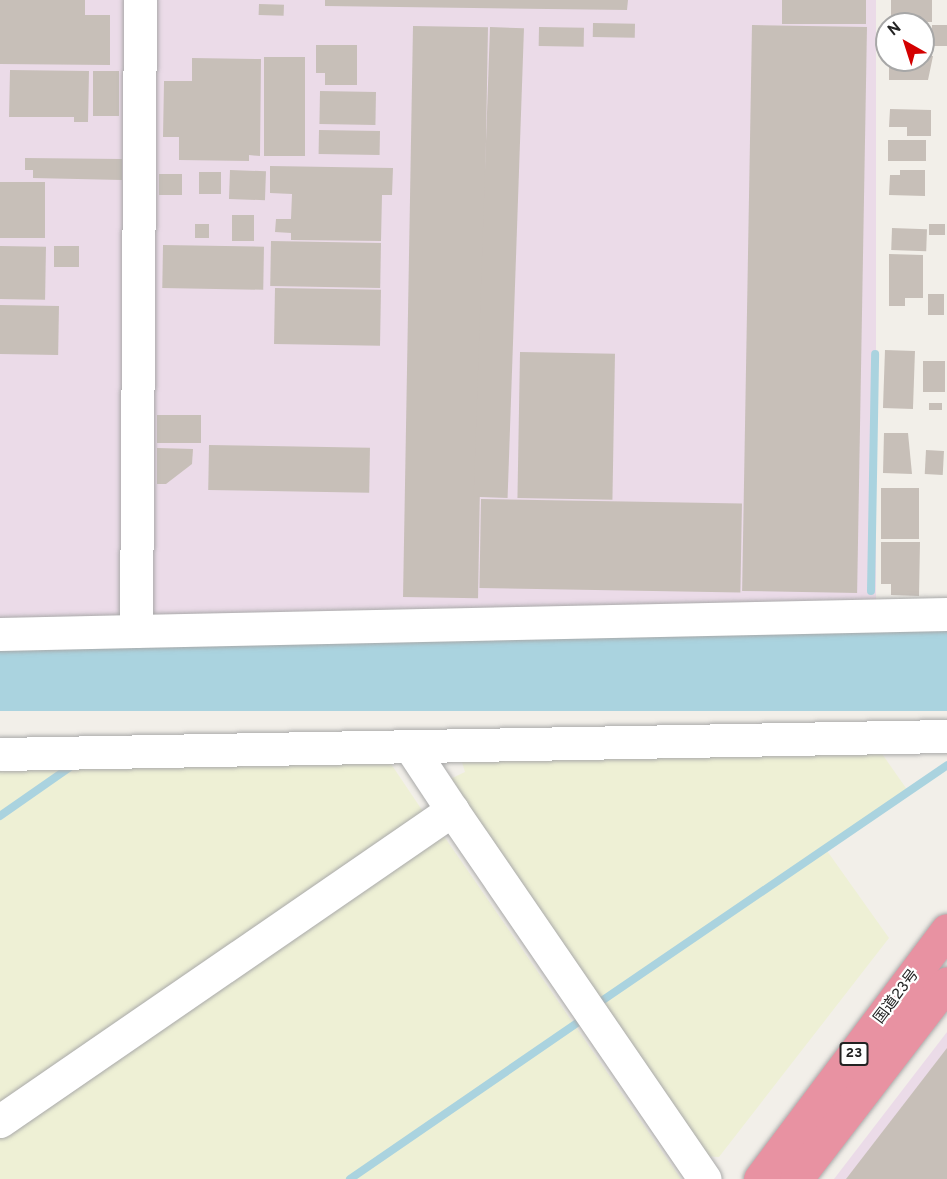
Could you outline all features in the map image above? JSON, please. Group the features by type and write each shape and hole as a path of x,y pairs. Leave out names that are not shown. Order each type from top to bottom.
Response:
{"highway":[{"name":"国道23号","path":"760,1179 947,930"},
{"name":"国道23号","path":"796,1179 947,983"}],"street":[{"path":"136,631 140,0"},
{"path":"0,634 947,614"},
{"path":"0,754 411,748 947,736"},
{"path":"411,748 704,1178"},
{"path":"0,1120 452,810"}],"shaded area":[{"path":"0,0 125,0 125,619 0,619"},
{"path":"152,0 876,0 876,622 152,622"},
{"path":"947,1032 947,1179 834,1179"}],"green space":[{"path":"878,748 908,791 825,848 889,938 719,1157 702,1156 446,781 465,772 460,756"},
{"path":"385,755 426,816 0,1109 0,760"},
{"path":"441,832 681,1179 0,1179 0,1136"}],"water":[{"path":"0,627 947,627 947,711 0,711"}],"building":[{"path":"0,0 85,0 85,15 110,15 110,65 0,64"},
{"path":"325,0 628,0 627,10 325,6"},
{"path":"782,0 866,0 866,24 782,24"},
{"path":"891,0 932,0 932,12 891,12"},
{"path":"259,4 284,5 284,16 259,15"},
{"path":"593,23 635,24 635,38 593,37"},
{"path":"752,25 867,27 857,593 742,591"},
{"path":"935,25 947,25 947,46 935,46"},
{"path":"413,26 488,27 478,598 403,597"},
{"path":"490,27 524,28 508,498 474,497"},
{"path":"539,27 584,28 584,47 539,46"},
{"path":"316,45 357,45 357,85 325,85 325,73 316,73"},
{"path":"264,57 305,57 305,156 264,156"},
{"path":"192,58 261,59 260,156 249,155 249,161 179,160 179,137 163,137 164,81 192,81"},
{"path":"10,70 89,71 88,122 74,122 74,117 9,117"},
{"path":"93,71 119,71 119,116 93,116"},
{"path":"889,72 930,72 928,80 889,80"},
{"path":"320,91 376,92 375,125 319,124"},
{"path":"890,109 931,110 931,136 907,136 907,127 889,127"},
{"path":"319,130 380,131 380,155 319,154"},
{"path":"888,140 926,140 926,161 888,161"},
{"path":"25,158 122,159 122,180 33,178 33,170 25,170"},
{"path":"270,166 393,168 392,195 382,195 381,241 291,240 291,233 275,232 276,219 291,219 292,194 270,193"},
{"path":"230,170 266,171 265,200 229,199"},
{"path":"900,170 925,170 925,196 889,195 890,175 900,175"},
{"path":"199,172 221,172 221,194 199,194"},
{"path":"159,174 182,174 182,195 159,195"},
{"path":"0,182 45,182 45,238 0,238"},
{"path":"232,215 254,215 254,241 232,241"},
{"path":"195,224 209,224 209,238 195,238"},
{"path":"929,224 945,224 945,235 929,235"},
{"path":"892,228 927,229 926,251 891,250"},
{"path":"271,241 381,243 380,288 270,286"},
{"path":"163,245 264,247 263,290 162,288"},
{"path":"0,246 46,247 45,300 0,299"},
{"path":"54,246 79,246 79,267 54,267"},
{"path":"889,254 923,255 923,298 905,298 905,306 889,306"},
{"path":"275,288 381,290 380,346 274,344"},
{"path":"928,294 944,294 944,315 928,315"},
{"path":"0,305 59,306 58,355 0,354"},
{"path":"885,350 915,351 913,409 883,408"},
{"path":"520,352 615,354 612,500 517,498"},
{"path":"923,361 945,361 945,392 923,392"},
{"path":"929,403 942,403 942,410 929,410"},
{"path":"157,415 201,415 201,443 157,443"},
{"path":"884,433 908,433 912,474 883,473"},
{"path":"209,445 370,448 369,493 208,490"},
{"path":"157,448 193,449 192,464 166,484 157,484"},
{"path":"926,450 944,451 943,475 925,474"},
{"path":"881,488 919,488 919,539 881,539"},
{"path":"481,499 742,504 740,593 479,588"},
{"path":"881,542 920,542 919,596 891,595 891,584 881,584"},
{"path":"947,1048 947,1179 846,1179"}],"waterway":[{"path":"871,591 875,354"},
{"path":"0,816 73,765"},
{"path":"603,1000 947,765"},
{"path":"350,1179 580,1021"}]}
